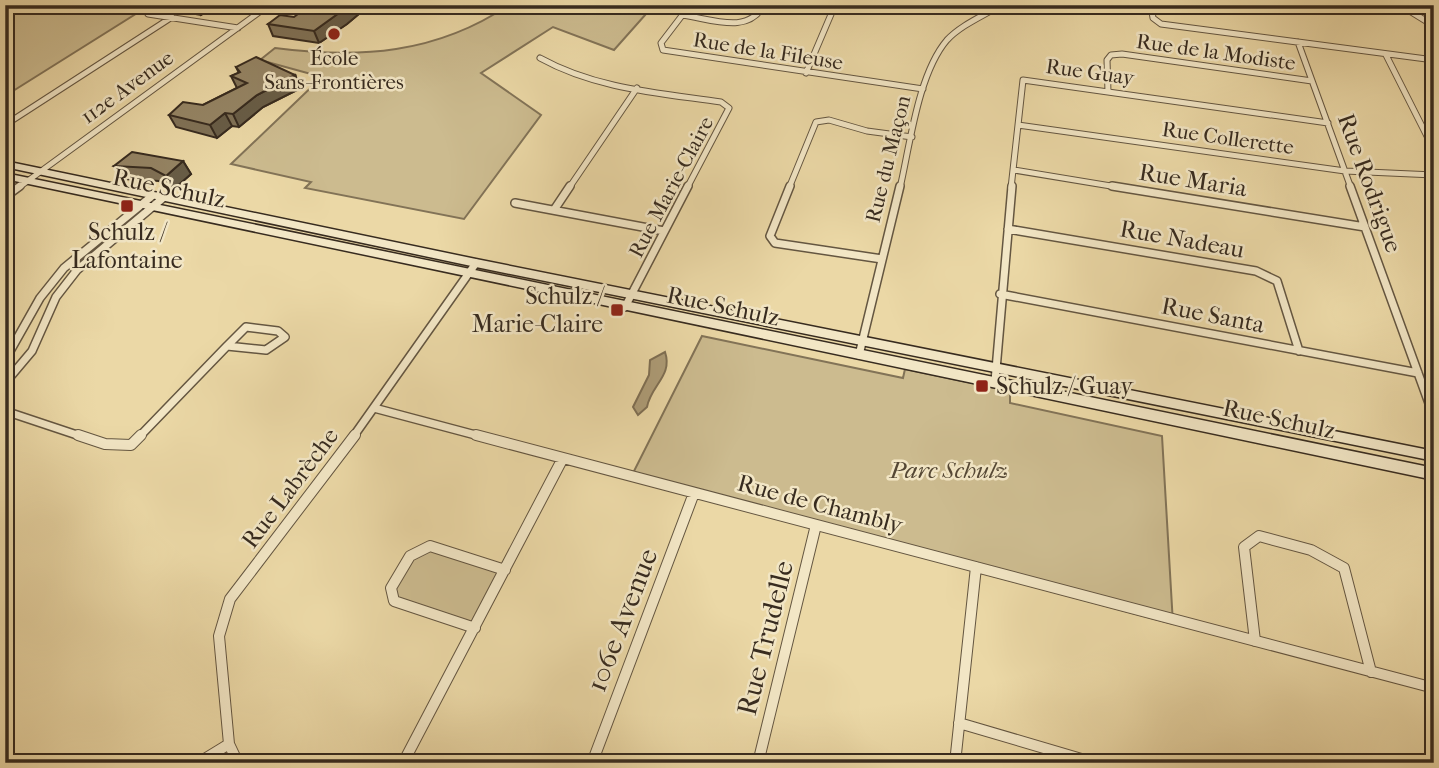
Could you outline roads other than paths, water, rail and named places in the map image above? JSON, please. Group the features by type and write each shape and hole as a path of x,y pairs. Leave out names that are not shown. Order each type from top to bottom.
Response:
{"street":[{"name":"112e Avenue","path":"5,197 268,5"},
{"path":"440,5 476,10"},
{"name":"Rue de la Fileuse","path":"690,5 661,43 663,50 923,89"},
{"path":"682,15 746,24 757,18 764,5"},
{"path":"806,73 835,5"},
{"path":"986,5 998,7"},
{"path":"1151,5 1153,18 1161,24 1434,60"},
{"path":"1262,5 1320,11 1327,8 1325,5"},
{"path":"1400,5 1434,26"},
{"name":"Rue du Maçon","path":"859,355 923,89 937,50 955,30 998,7"},
{"path":"148,14 238,28"},
{"path":"5,125 172,17"},
{"name":"Rue Rodrigue","path":"1298,42 1434,417"},
{"name":"Rue de la Modiste","path":"1108,92 1107,60 1111,55 1122,54 1312,81"},
{"path":"1387,55 1434,150"},
{"name":"Rue Marie-Claire","path":"540,58 570,75 721,102 729,108 625,307"},
{"name":"Rue Guay","path":"995,381 1000,294 1023,80 1328,123"},
{"path":"554,210 637,88"},
{"path":"882,259 775,243 770,236 816,122 829,120 867,131 912,136"},
{"name":"Rue Collerette","path":"1018,125 1345,171 1434,175"},
{"path":"1425,133 1434,134"},
{"name":"Rue Schulz","path":"5,164 95,183 153,201 468,274 1434,474"},
{"name":"Rue Maria","path":"1014,170 1365,227"},
{"name":"Rue Schulz","path":"5,176 83,192 153,201 476,263 1434,456"},
{"path":"83,192 95,183"},
{"path":"5,360 40,298 62,270 80,252 153,201"},
{"path":"5,383 32,351 56,297 78,270 153,201"},
{"path":"515,203 664,231"},
{"name":"Rue Nadeau","path":"1008,229 1256,271 1277,281 1299,351"},
{"name":"Rue Labrèche","path":"238,763 229,744 219,636 230,599 374,408 476,263"},
{"name":"Rue Santa","path":"1000,294 1418,373"},
{"path":"752,333 758,320"},
{"path":"5,411 105,444 131,445 227,346 246,327 278,331 285,337 278,345 262,352 227,346"},
{"path":"1163,401 1165,417"},
{"name":"Rue de Chambly","path":"374,408 1434,688"},
{"path":"403,763 563,458"},
{"name":"106e Avenue","path":"592,763 694,493"},
{"name":"Rue Trudelle","path":"758,763 816,525"},
{"path":"1255,641 1244,547 1259,536 1311,550 1344,568 1371,672"},
{"path":"474,628 394,601 391,587 410,556 430,546 505,570"},
{"path":"955,763 976,567"},
{"path":"959,723 1095,763"},
{"path":"198,763 229,744"}],"place":[{"name":"École Sans-Frontières","path":"334,34"},
{"name":"Schulz / Lafontaine","path":"127,206"},
{"name":"Schulz / Marie-Claire","path":"617,310"},
{"name":"Schulz / Guay","path":"982,386"}],"park label":[{"name":"Parc Schulz","path":"949,470"}]}
